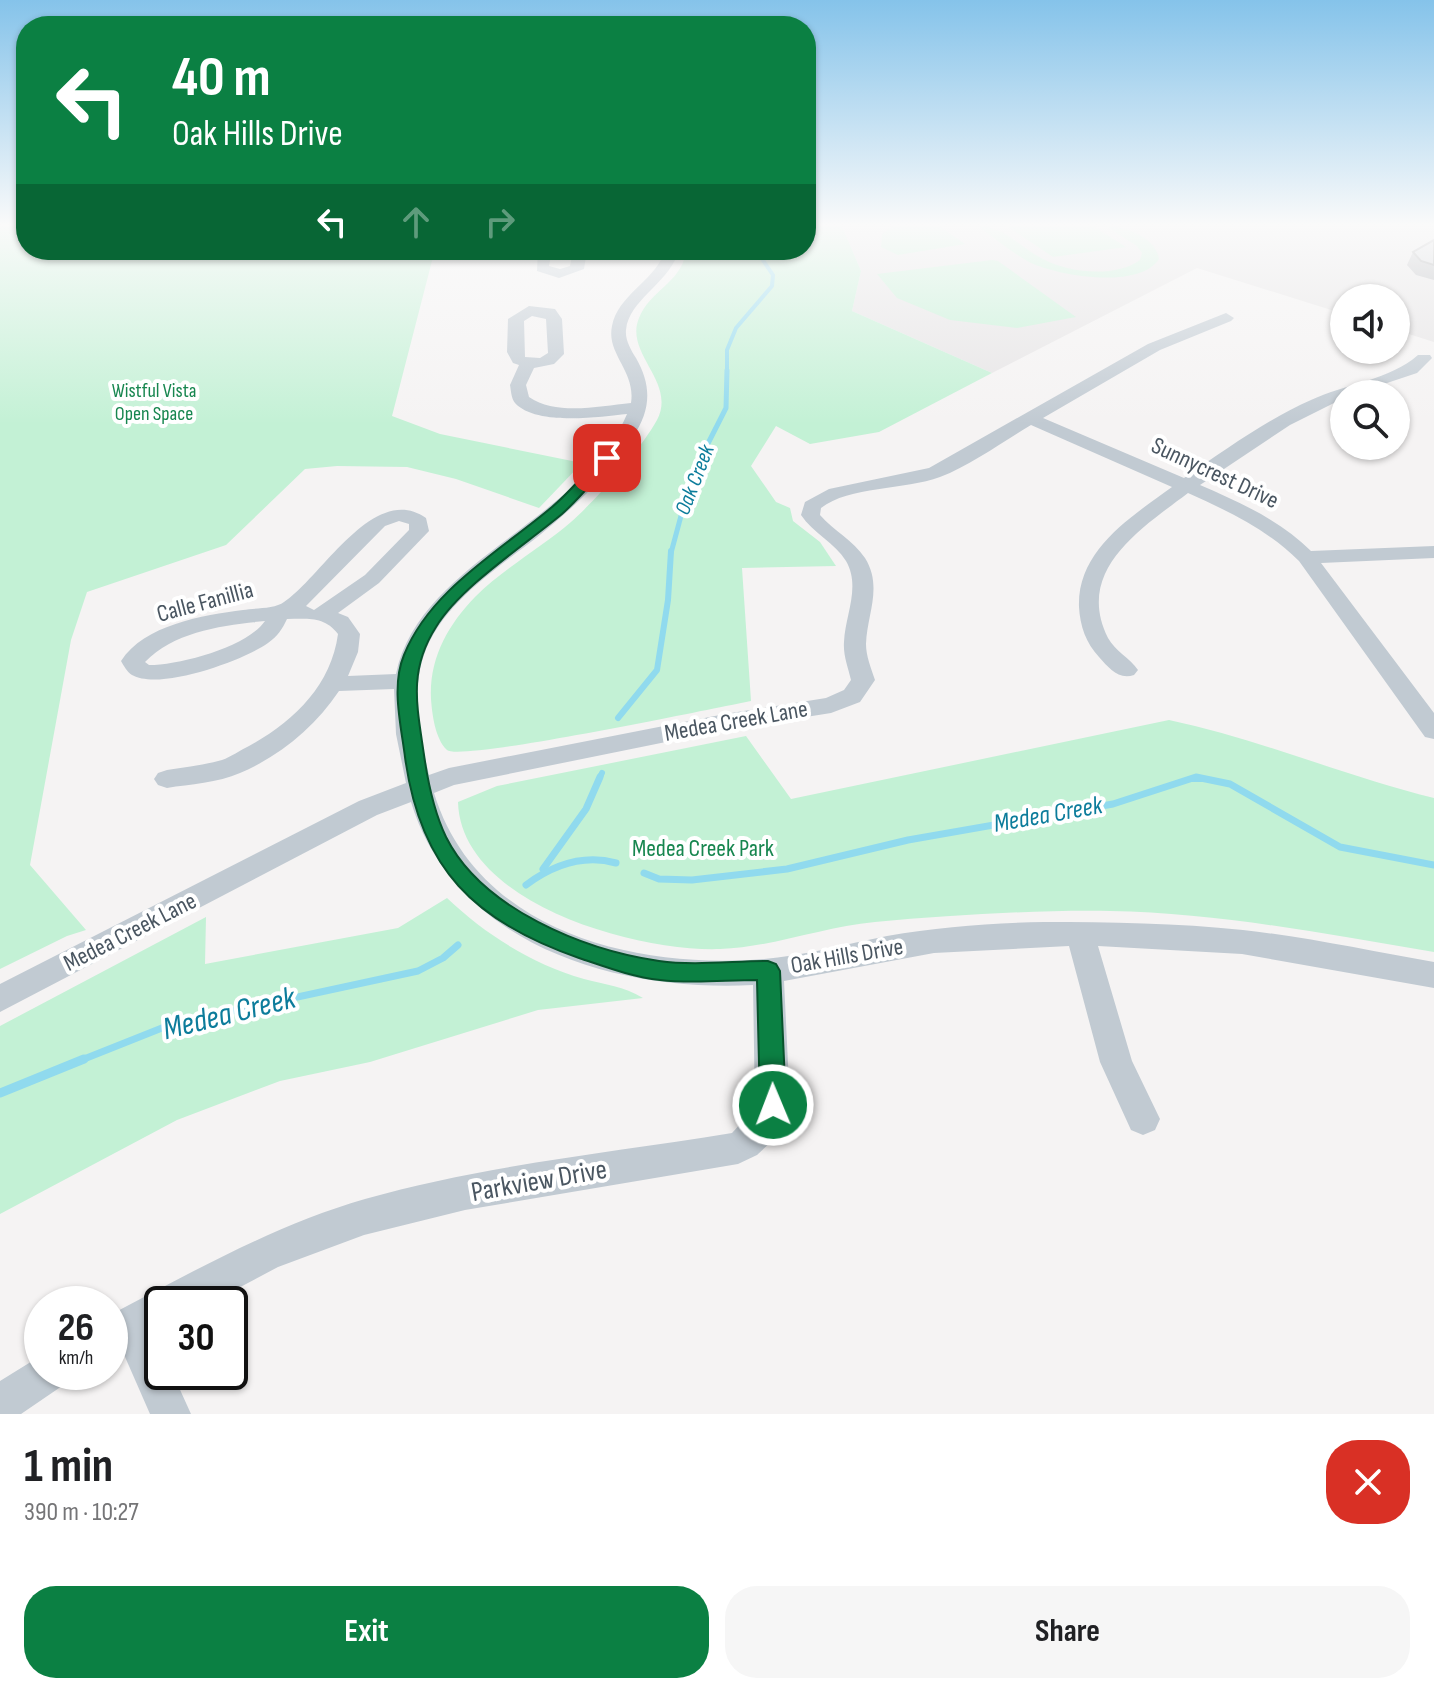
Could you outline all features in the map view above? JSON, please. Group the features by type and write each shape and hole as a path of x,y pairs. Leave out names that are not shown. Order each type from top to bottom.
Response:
{"street":[{"path":"528,363 519,376 516,391 519,400 531,407 562,412 638,408 640,384 621,349 619,328 628,308 645,292"},
{"name":"Medea Creek Lane","path":"0,999 368,808 419,786 449,777 695,728 831,705 852,696 863,680 855,645 864,596 862,576 846,546 814,521 811,511 815,502 835,492 902,482 936,472 1154,347 1226,318"},
{"path":"1126,670 1097,639 1090,600 1096,567 1106,548 1187,486 1302,410 1411,370 1424,358"},
{"name":"Oak Hills Drive","path":"638,408 622,441 577,492 449,600 429,623 411,657 407,698 419,786 436,838 472,888 514,920 543,936 626,964 662,971 768,971 932,941 1080,934 1244,942 1434,975"},
{"name":"Sunnycrest Drive","path":"1029,418 1261,520 1289,540 1306,557 1434,731"},
{"path":"283,611 378,522 405,515 419,522 419,531 372,579 322,614"},
{"path":"1306,557 1434,552"},
{"name":"Calle Fanillia","path":"283,611 268,632 245,647 167,671 147,672 137,668 132,661 139,652 160,639 248,613 283,611 322,614"},
{"path":"167,779 231,767 272,744 312,713 332,684 347,652 349,634 340,622 322,614"},
{"path":"332,684 408,681"},
{"path":"1407,693 1434,692"},
{"path":"1080,934 1116,1062 1143,1119"},
{"name":"Parkview Drive","path":"204,1286 268,1253 364,1217 465,1193 738,1148 756,1136 767,1122 773,1105 768,971"},
{"path":"134,1323 171,1414"},
{"path":"0,1405 24,1388"}],"shaded area":[{"path":"856,292 1150,292 992,373 852,311"},
{"path":"1274,292 1330,292 1330,310"},
{"path":"1410,292 1434,292 1434,342 1410,334"}],"green space":[{"name":"Wistful Vista Open Space","path":"0,292 424,292 392,416 440,434 582,463 539,508 456,479 407,467 305,469 226,545 87,592 71,640 30,865 86,930 0,969"},
{"path":"659,292 856,292 852,311 992,373 879,432 810,444 776,426 751,466 776,502 790,508 793,521 820,542 836,566 742,568 751,701 539,742 462,752 447,750 435,726 431,684 437,656 449,631 465,608 486,587 571,522 593,501 657,420 661,393 638,344 636,331 639,318"},
{"path":"892,292 1041,292 1076,317 1017,328 950,320 897,298"},
{"name":"Medea Creek Park","path":"1169,720 1236,737 1434,798 1434,952 1232,920 1110,911 1051,911 875,922 759,945 720,949 644,942 601,931 559,915 520,894 489,868 467,838 458,802 497,786 746,736 791,799"},
{"path":"447,898 494,936 528,957 565,973 621,988 643,998 538,1010 370,1062 280,1081 177,1120 0,1214 0,1026 206,917 205,964 398,928"}],"waterway":[{"name":"Oak Creek","path":"727,370 727,350 736,328 767,292"},
{"name":"Oak Creek","path":"671,553 692,475 726,408 727,370"},
{"name":"Oak Creek","path":"618,718 657,670 668,600 671,551"},
{"name":"Oak Creek","path":"600,777 602,773"},
{"name":"Oak Creek","path":"543,869 586,809 600,777"},
{"name":"Medea Creek","path":"644,873 659,879 692,880 787,869 908,840 1113,804 1196,777 1230,784 1340,847 1434,865"},
{"name":"Medea Creek","path":"1191,779 1204,779"},
{"name":"Medea Creek","path":"526,885 569,863 592,860 616,863"},
{"name":"Medea Creek","path":"82,1060 172,1024 418,971 443,958 458,945"},
{"name":"Medea Creek","path":"0,1093 82,1060"}],"route":[{"path":"607,458 560,508 472,579 429,623 411,657 408,681 407,698 419,786 436,838 452,864 472,888 514,920 543,936 626,964 662,971 768,971 773,1105"}]}
